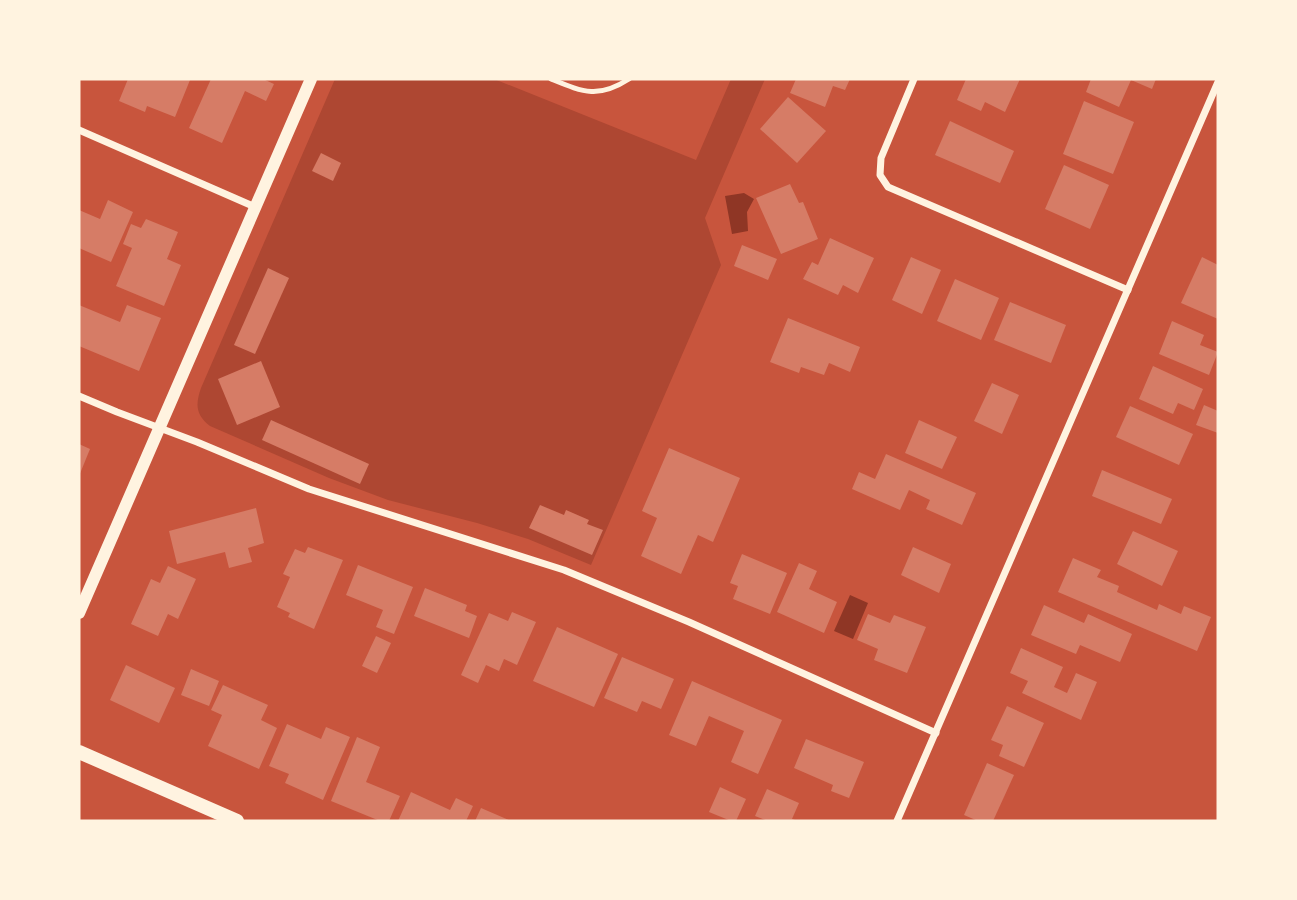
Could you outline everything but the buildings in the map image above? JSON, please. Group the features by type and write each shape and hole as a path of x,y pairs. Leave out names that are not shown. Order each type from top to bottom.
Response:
{"main road":[{"path":"79,752 237,821"}],"street":[{"path":"79,613 311,79"},
{"path":"914,79 881,158 880,175 888,187 1128,290"},
{"path":"897,821 1218,82"},
{"path":"79,130 256,207"},
{"path":"79,396 309,489 564,570 689,622 936,733"}],"lane":[{"path":"551,79 579,90 600,92 615,88 629,79"}],"shaded area":[{"path":"335,79 494,79 696,160 731,79 765,79 705,218 721,265 591,565 528,539 388,500 329,478 210,426 199,414 201,388"},
{"path":"744,193 754,199 747,212 748,231 732,234 725,196"},
{"path":"850,595 868,603 853,639 834,631"}]}
